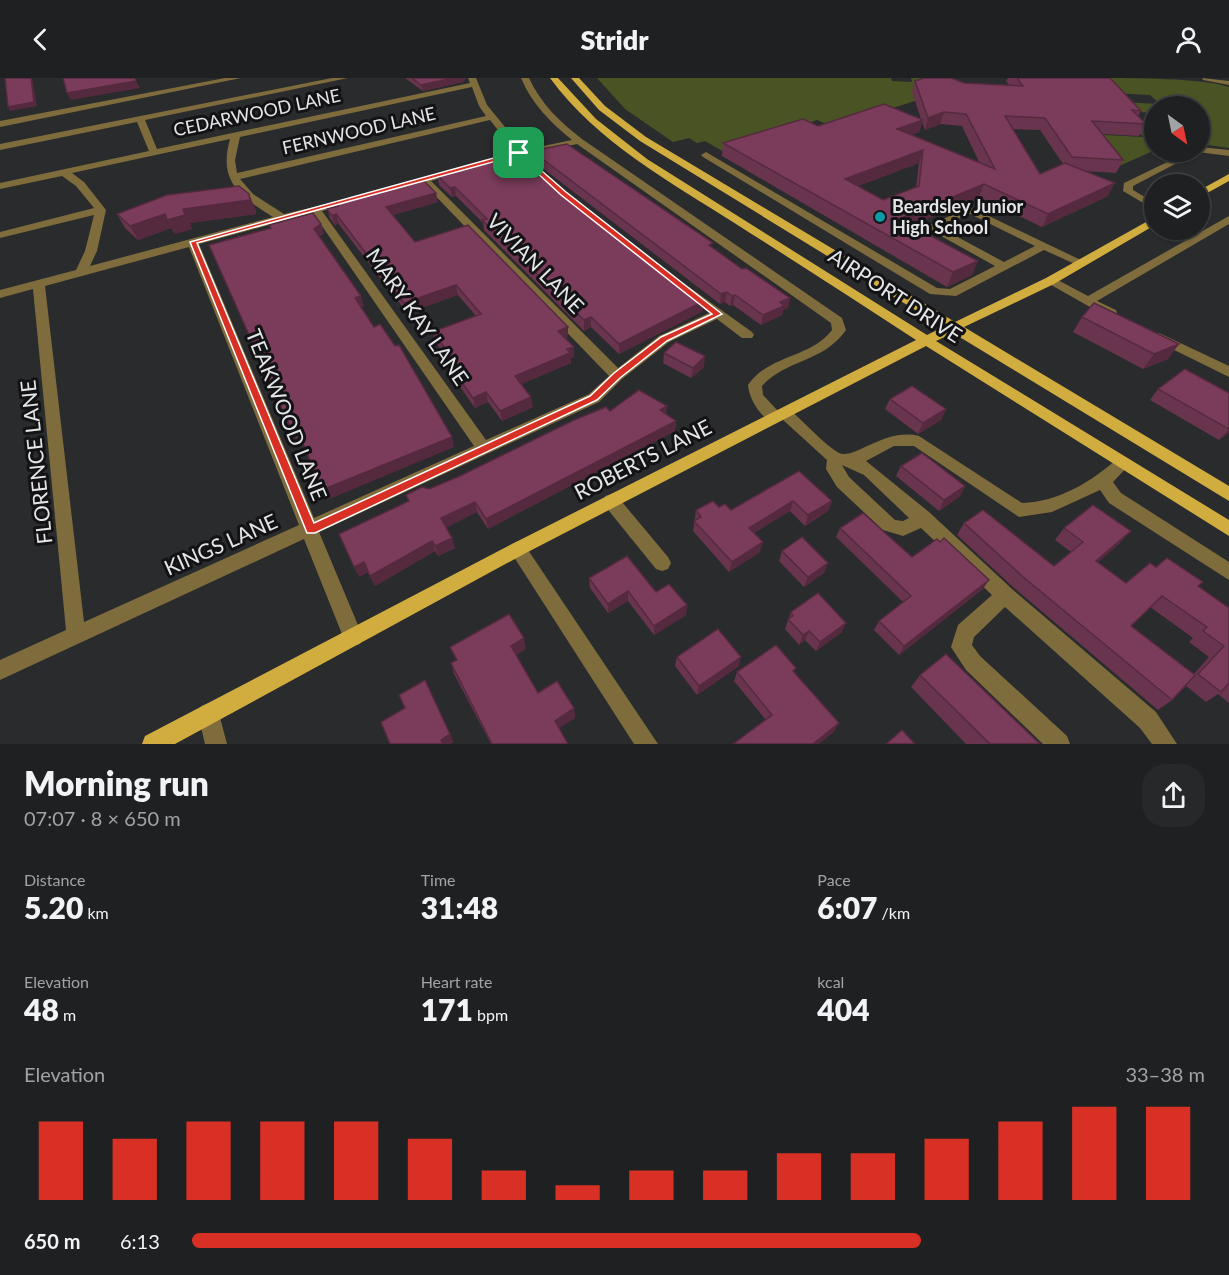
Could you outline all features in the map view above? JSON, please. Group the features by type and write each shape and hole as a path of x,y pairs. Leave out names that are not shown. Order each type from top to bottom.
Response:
{"main road":[{"name":"AIRPORT DRIVE","path":"554,78 577,107 618,141 925,340 1229,529"},
{"name":"AIRPORT DRIVE","path":"575,78 602,108 643,139 1229,494"},
{"path":"1210,188 1229,177"},
{"name":"ROBERTS LANE","path":"153,744 518,549 925,340 1050,281 1144,226"}],"street":[{"path":"169,78 176,90"},
{"path":"0,124 237,78"},
{"path":"0,147 344,78"},
{"path":"525,78 530,89 552,119 579,141 837,321 839,330 824,345 762,375 755,385 756,396 835,458 853,461 870,471 923,517 1005,595 1148,720 1166,744"},
{"path":"1206,78 1229,83"},
{"path":"473,81 491,117 519,153 546,179"},
{"name":"CEDARWOOD LANE","path":"0,186 473,81"},
{"name":"FERNWOOD LANE","path":"234,177 491,117"},
{"path":"140,119 153,152"},
{"path":"236,134 230,163 234,177 256,202 282,218"},
{"path":"498,159 579,141"},
{"path":"1210,151 1229,153"},
{"path":"706,155 934,291 952,293 1044,246"},
{"path":"1150,174 1174,162"},
{"path":"392,189 467,168"},
{"path":"64,172 80,184 101,210 95,241 81,272"},
{"path":"1144,177 1128,185 1128,191 1144,201"},
{"name":"VIVIAN LANE","path":"425,180 617,376"},
{"path":"0,294 370,195"},
{"name":"MARY KAY LANE","path":"315,209 484,449"},
{"path":"0,235 101,210"},
{"path":"1004,266 930,227 970,210 1081,263"},
{"path":"1088,301 1229,219"},
{"name":"TEAKWOOD LANE","path":"193,242 353,637"},
{"path":"1050,281 1129,321"},
{"name":"FLORENCE LANE","path":"39,284 76,635"},
{"path":"682,286 747,335"},
{"name":"KINGS LANE","path":"0,670 311,530 594,398 617,376 664,339 718,314"},
{"path":"1149,332 1229,372"},
{"path":"853,461 891,440 905,437 919,442 1019,510 1035,511 1072,497 1102,481 1123,463"},
{"path":"835,458 834,469 843,482 890,525 898,530 906,529 923,517"},
{"path":"1102,481 1115,498 1229,572"},
{"path":"611,501 662,563"},
{"path":"518,549 647,744"},
{"path":"1005,595 965,632 961,647 973,663 1059,744"},
{"path":"209,714 216,744"}],"green space":[{"path":"597,78 891,78 892,81 912,82 911,78 935,78 934,95 833,127 817,120 724,152 705,141 697,143 689,138 673,142 625,109"},
{"path":"1099,78 1185,80 1229,87 1229,148 1210,145 1210,96 1151,96 1113,93"},
{"path":"1118,102 1144,103 1144,112 1126,111"},
{"path":"1133,124 1144,124 1144,155 1117,167 1087,134 1143,137"}],"building":[{"path":"5,78 31,78 34,102 8,107"},
{"path":"63,78 135,78 136,81 67,93"},
{"path":"412,78 453,78 421,85"},
{"path":"924,78 951,78 964,83 1023,86 1017,78 1110,78 1141,111 1132,110 1144,124 1092,121 1123,160 1072,157 1045,118 1005,116 1040,174 1065,163 1115,183 1048,214 984,184 899,219 978,261 953,272 723,143 803,119 818,126 884,104 923,120 897,129 995,169 966,114 944,112 928,118 915,81","holes":["923,150 919,186 883,200 845,179"]},
{"path":"567,144 713,243 709,245 742,269 746,268 790,298 780,302 784,306 763,315 735,295 732,296 727,292 721,294 532,151"},
{"path":"513,154 519,155 704,301 619,344 591,317 584,320 482,220 487,219 455,187 450,188 437,175"},
{"path":"423,180 436,193 386,207 415,242 468,225 568,327 558,331 574,347 567,349 570,353 515,376 531,397 500,411 486,392 473,398 444,358 450,354 432,332 481,314 456,285 404,303 336,214 332,216 327,209 338,206 335,203"},
{"path":"239,186 249,194 250,200 183,209 185,215 167,220 165,214 130,226 117,214 167,195"},
{"path":"313,213 321,224 314,229 361,296 355,298 374,327 380,324 395,346 399,345 452,437 322,490 299,434 294,436 209,245 271,228 269,225"},
{"path":"1094,303 1179,344 1154,354 1082,317"},
{"path":"676,342 705,356 693,368 664,353"},
{"path":"1185,369 1229,393 1229,429 1158,389"},
{"path":"912,386 946,409 923,423 890,399"},
{"path":"639,390 667,406 660,410 676,421 486,519 475,502 441,518 452,538 435,546 432,541 370,576 364,562 354,567 339,534 409,501 406,495 422,487 429,489 460,476 574,420 606,407 610,411"},
{"path":"922,453 965,486 944,500 901,466"},
{"path":"799,471 832,501 808,515 793,501 749,528 763,542 732,562 694,521 701,517 696,510 713,501 719,507 725,504 731,510"},
{"path":"1093,505 1131,531 1096,561 1126,583 1150,563 1156,567 1167,558 1203,582 1198,586 1229,608 1229,683 1221,692 1198,674 1224,646 1203,631 1207,627 1162,596 1131,626 1195,675 1172,700 1022,576 964,523 983,510 1054,566 1083,542 1064,528"},
{"path":"863,513 912,557 937,539 940,542 944,538 989,580 904,646 879,621 911,596 840,528"},
{"path":"802,537 828,563 808,577 782,551"},
{"path":"627,556 656,592 669,584 687,605 654,626 628,591 608,604 589,578"},
{"path":"818,593 846,623 820,642 809,631 803,635 788,619 793,616 791,612"},
{"path":"509,614 524,638 511,646 538,693 557,681 574,708 555,721 568,744 492,744 451,663 457,660 450,647"},
{"path":"718,629 741,657 699,686 677,657"},
{"path":"776,645 796,668 793,671 839,723 813,744 733,744 772,715 737,672"},
{"path":"946,654 1040,744 990,744 920,675"},
{"path":"425,680 450,734 441,740 443,744 390,744 381,722 405,708 399,695"},
{"path":"902,730 915,744 886,744"}],"place":[{"name":"Beardsley Junior High School","path":"880,217"}],"route":[{"path":"519,153 528,164 563,194 718,314 664,339 617,376 594,398 311,530 193,242 519,153"}]}
